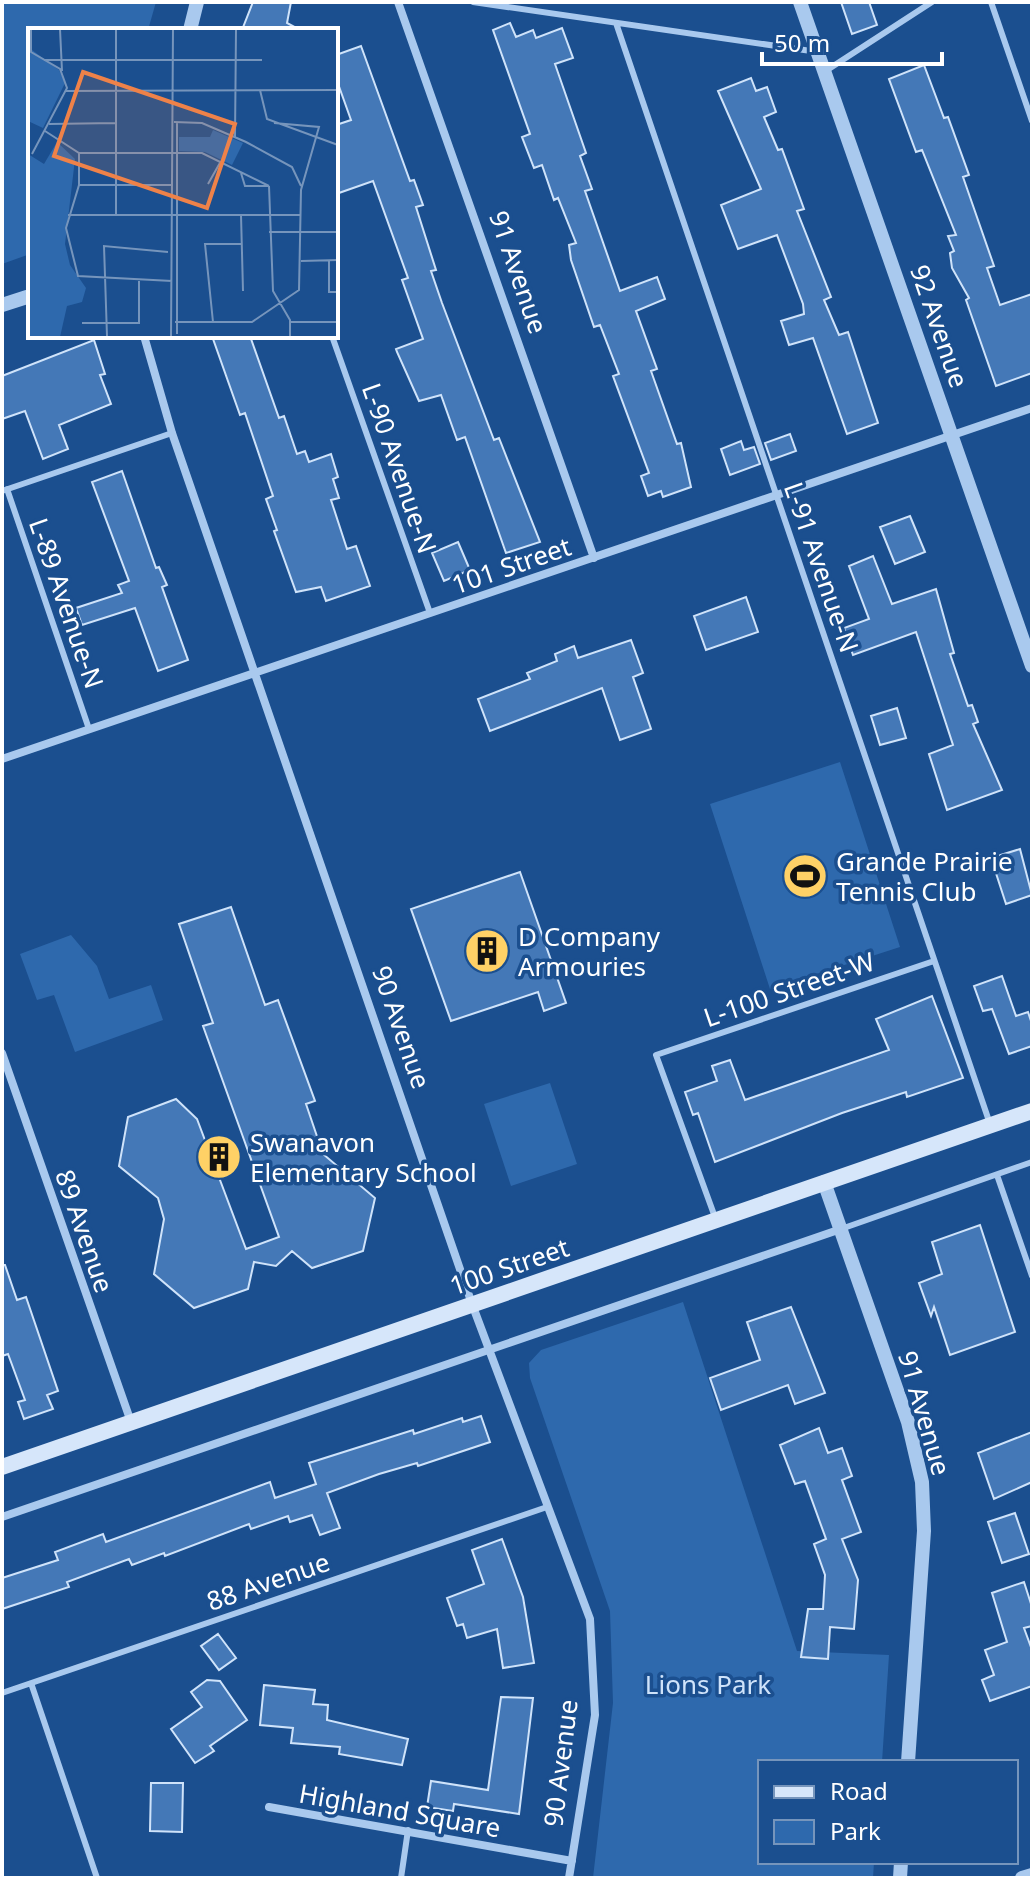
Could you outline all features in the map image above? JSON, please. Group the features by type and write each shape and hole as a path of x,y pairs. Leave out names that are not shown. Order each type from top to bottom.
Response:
{"main road":[{"name":"100 Street","path":"2,1467 1032,1111"}],"street":[{"path":"190,28 197,2"},
{"name":"91 Avenue","path":"398,2 594,558"},
{"name":"92 Avenue","path":"800,2 1032,666"},
{"path":"2,305 28,297"},
{"name":"90 Avenue","path":"145,338 172,433 472,1304 590,1619 595,1715 569,1878"},
{"name":"101 Street","path":"2,759 1032,408"},
{"name":"89 Avenue","path":"2,1053 131,1422"},
{"name":"91 Avenue","path":"824,1182 908,1422 922,1482 924,1531 908,1760"},
{"path":"2,1517 841,1229"},
{"name":"Highland Square","path":"269,1807 572,1861"},
{"path":"1022,1878 1032,1875"}],"lane":[{"path":"473,2 818,52"},
{"path":"824,72 932,2"},
{"path":"991,2 1032,121"},
{"name":"L-91 Avenue-N","path":"616,23 990,1124"},
{"name":"L-90 Avenue-N","path":"333,338 430,613"},
{"path":"5,490 172,433"},
{"name":"L-89 Avenue-N","path":"5,490 89,729"},
{"name":"L-100 Street-W","path":"716,1220 656,1055 934,961"},
{"path":"841,1229 1032,1162"},
{"path":"997,1175 1032,1276"},
{"name":"88 Avenue","path":"2,1693 547,1507"},
{"path":"31,1683 97,1878"},
{"path":"401,1878 408,1830"}],"green space":[{"path":"2,2 156,2 149,28 28,28 28,255 2,264"},
{"name":"Grande Prairie Tennis Club","path":"840,762 900,947 770,989 710,804"},
{"path":"71,935 97,966 109,999 151,985 163,1020 75,1052 54,995 37,1000 20,954"},
{"path":"550,1083 577,1164 511,1186 484,1104"},
{"name":"Lions Park","path":"683,1302 797,1651 889,1655 882,1760 758,1760 758,1864 874,1864 873,1878 593,1878 613,1703 610,1611 530,1378 529,1363 541,1350"}],"building":[{"path":"253,2 291,2 287,23 296,28 243,28"},
{"path":"841,2 869,2 877,25 852,34"},
{"path":"510,23 516,37 533,30 536,38 562,28 573,58 555,64 586,153 580,156 592,189 585,191 620,291 657,277 665,299 636,311 657,369 651,371 677,444 681,443 691,487 663,497 661,491 648,496 641,476 649,473 613,376 619,374 600,325 594,327 571,260 569,245 576,243 558,198 554,200 542,165 534,168 522,137 530,134 493,30"},
{"path":"361,46 410,181 414,180 423,205 416,207 436,270 431,271 442,303 494,440 499,438 540,542 506,553 465,437 457,440 441,395 419,401 397,352 396,349 423,339 402,280 408,278 373,181 338,193 338,124 351,120 338,84 338,54"},
{"path":"924,65 944,118 948,117 969,175 963,177 994,266 987,268 1000,305 1032,294 1032,373 996,386 966,300 969,298 952,268 950,253 954,251 948,236 956,235 922,150 916,152 889,79"},
{"path":"751,78 756,91 767,87 776,112 764,117 778,150 782,149 804,209 797,211 831,297 824,300 839,335 848,332 878,423 847,434 813,338 789,345 781,321 804,314 803,304 777,235 738,249 721,205 761,189 718,91"},
{"path":"213,338 251,338 279,418 284,416 297,454 305,451 309,462 331,454 338,477 333,479 339,498 331,500 347,549 356,546 370,586 326,601 321,587 296,592 266,499 273,496 245,413 240,415"},
{"path":"94,340 105,374 100,375 111,404 59,425 68,449 43,459 25,411 2,419 2,376"},
{"path":"790,434 796,451 771,460 765,443"},
{"path":"741,441 744,450 754,447 760,464 730,475 721,449"},
{"path":"122,471 156,568 159,567 167,585 162,587 188,660 158,671 135,608 82,625 76,608 122,593 118,585 129,581 92,482"},
{"path":"910,516 925,552 895,564 880,527"},
{"path":"458,542 470,570 444,581 432,553"},
{"path":"873,556 892,604 936,589 954,653 950,654 968,706 972,705 978,722 973,724 1002,790 947,810 929,754 953,745 916,632 853,655 844,628 869,619 849,566"},
{"path":"746,597 758,632 706,650 694,616"},
{"path":"631,640 643,673 633,677 651,729 620,740 602,688 490,731 478,699 530,679 527,673 557,661 555,654 574,646 578,658"},
{"path":"897,708 906,738 880,745 871,716"},
{"path":"1020,849 1032,895 1006,904 991,858"},
{"name":"D Company Armouries","path":"520,872 566,1003 544,1011 538,992 451,1021 411,909"},
{"name":"Swanavon Elementary School","path":"231,907 265,1005 278,1000 315,1101 306,1104 323,1154 375,1198 363,1251 312,1268 292,1251 276,1266 254,1262 248,1289 194,1308 154,1274 164,1219 158,1198 119,1166 128,1117 176,1099 197,1119 246,1249 279,1237 203,1026 213,1023 179,924"},
{"path":"1002,976 1016,1016 1028,1012 1032,1024 1032,1046 1009,1054 992,1009 983,1011 974,986"},
{"path":"932,996 963,1078 907,1097 906,1092 842,1113 715,1162 698,1113 693,1115 685,1092 717,1081 712,1066 730,1060 745,1100 889,1050 876,1019"},
{"path":"980,1225 1015,1332 950,1355 934,1307 931,1316 919,1283 942,1274 932,1242"},
{"path":"2,1265 5,1265 17,1300 26,1297 58,1391 47,1395 53,1409 24,1419 18,1402 25,1400 8,1354 2,1356"},
{"path":"791,1307 825,1393 795,1404 788,1385 721,1410 710,1378 760,1360 747,1322"},
{"path":"481,1416 490,1442 418,1466 417,1463 379,1474 327,1493 340,1528 320,1535 312,1515 290,1522 288,1516 251,1529 249,1524 165,1556 164,1553 132,1565 129,1559 67,1582 69,1587 2,1609 2,1578 58,1560 55,1552 103,1534 106,1542 270,1482 275,1498 316,1484 309,1463 413,1430 414,1434 462,1418 463,1422"},
{"path":"819,1428 828,1453 842,1448 852,1476 842,1480 861,1532 842,1539 858,1580 854,1629 830,1627 828,1659 801,1657 808,1609 823,1609 825,1575 814,1544 826,1539 805,1481 795,1484 780,1445"},
{"path":"1032,1432 1032,1482 994,1499 978,1453"},
{"path":"1015,1513 1029,1554 1002,1563 988,1522"},
{"path":"502,1539 523,1597 534,1663 503,1668 497,1629 467,1638 463,1624 457,1626 447,1598 484,1584 472,1550"},
{"path":"1024,1582 1032,1607 1032,1626 1024,1628 1032,1650 1032,1686 990,1701 982,1680 994,1675 985,1650 1007,1642 992,1593"},
{"path":"218,1634 236,1658 219,1670 201,1646"},
{"path":"207,1680 220,1681 247,1720 210,1746 214,1751 195,1763 171,1729 202,1707 191,1692"},
{"path":"264,1685 315,1690 313,1704 328,1705 327,1720 408,1739 402,1765 339,1754 340,1747 291,1743 293,1728 260,1725"},
{"path":"501,1697 533,1698 519,1814 454,1804 453,1811 427,1807 431,1781 488,1790"},
{"path":"151,1783 183,1783 182,1832 150,1831"}],"place":[{"name":"Grande Prairie Tennis Club","path":"805,876"},
{"name":"D Company Armouries","path":"487,951"},
{"name":"Swanavon Elementary School","path":"219,1157"}]}
